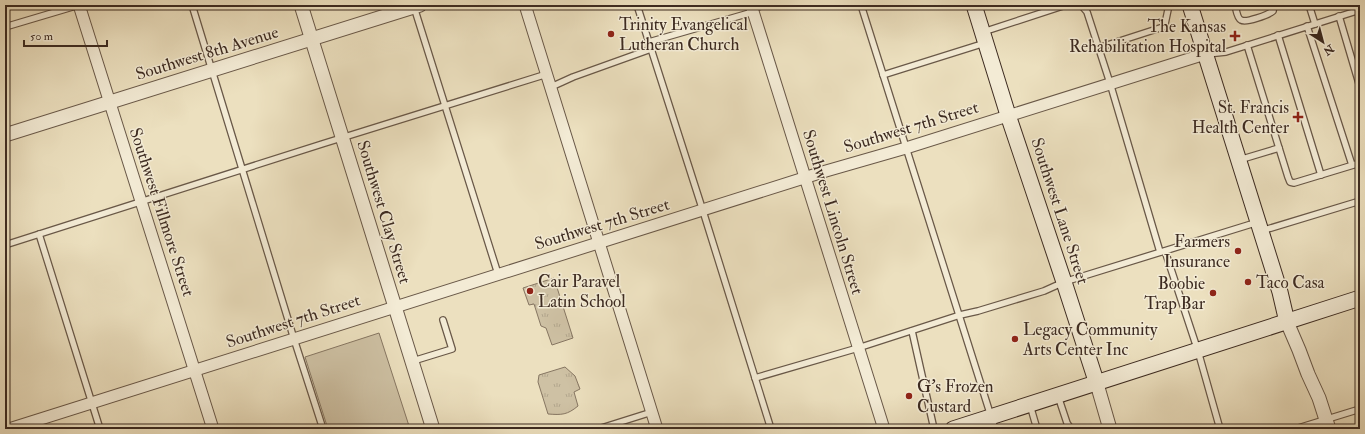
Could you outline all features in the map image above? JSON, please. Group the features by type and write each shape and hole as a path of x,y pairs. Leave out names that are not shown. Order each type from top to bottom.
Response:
{"main road":[{"name":"Southwest Lane Street","path":"974,5 1008,115 1097,384"},
{"path":"1190,5 1280,292 1287,322"},
{"path":"953,429 993,423 1030,405 1360,298"}],"street":[{"name":"Southwest Fillmore Street","path":"78,5 213,429"},
{"name":"Southwest Clay Street","path":"301,5 433,429"},
{"path":"525,5 657,429"},
{"name":"Southwest 8th Avenue","path":"6,133 109,103 416,6"},
{"name":"Southwest Lincoln Street","path":"752,9 884,429"},
{"name":"Southwest 7th Street","path":"9,429 498,274 599,244 804,178 906,148 1205,54"},
{"path":"1287,322 1319,398 1327,424"},
{"name":"Southwest Lane Street","path":"1097,384 1110,429"}],"lane":[{"path":"5,26 78,5"},
{"path":"192,5 323,429"},
{"path":"637,5 771,429"},
{"path":"649,42 764,5"},
{"path":"861,5 993,423"},
{"path":"883,75 984,38 1066,5"},
{"path":"1080,5 1087,12 1162,252 1198,351 1220,429"},
{"path":"1098,48 1163,27 1170,5"},
{"path":"1235,5 1238,18 1245,21 1268,14 1273,11 1274,5"},
{"path":"1309,5 1315,24"},
{"path":"416,6 498,274"},
{"path":"1205,54 1226,52 1360,10"},
{"path":"1339,16 1360,88"},
{"path":"1307,26 1352,166"},
{"path":"1278,35 1321,175"},
{"path":"1247,45 1290,182 1294,183 1360,163"},
{"path":"551,87 573,77 651,49"},
{"path":"5,245 547,74"},
{"path":"1239,160 1279,148"},
{"path":"755,378 960,316 978,312 1044,291 1064,282 1162,252 1360,201"},
{"path":"39,234 100,429"},
{"path":"412,361 452,350 443,320"},
{"path":"912,331 934,429"},
{"path":"1058,396 1067,423 1071,429"},
{"path":"1030,405 1037,429"},
{"path":"1295,429 1327,424 1360,409"},
{"path":"598,429 652,412"}],"green space":[{"path":"554,278 573,338 552,345 546,328 541,326 534,304 529,305 523,288"},
{"path":"379,333 410,429 328,429 305,357"},
{"path":"565,367 575,376 580,389 574,392 578,406 564,414 548,414 538,382 539,375"}],"place":[{"name":"Trinity Evangelical Lutheran Church","path":"611,34"},
{"name":"The Kansas Rehabilitation Hospital","path":"1235,36"},
{"name":"St. Francis Health Center","path":"1298,117"},
{"name":"Farmers Insurance","path":"1238,251"},
{"name":"Taco Casa","path":"1248,282"},
{"name":"Cair Paravel Latin School","path":"530,291"},
{"name":"Boobie Trap Bar","path":"1213,293"},
{"name":"Legacy Community Arts Center Inc","path":"1015,339"},
{"name":"G's Frozen Custard","path":"909,396"}]}
